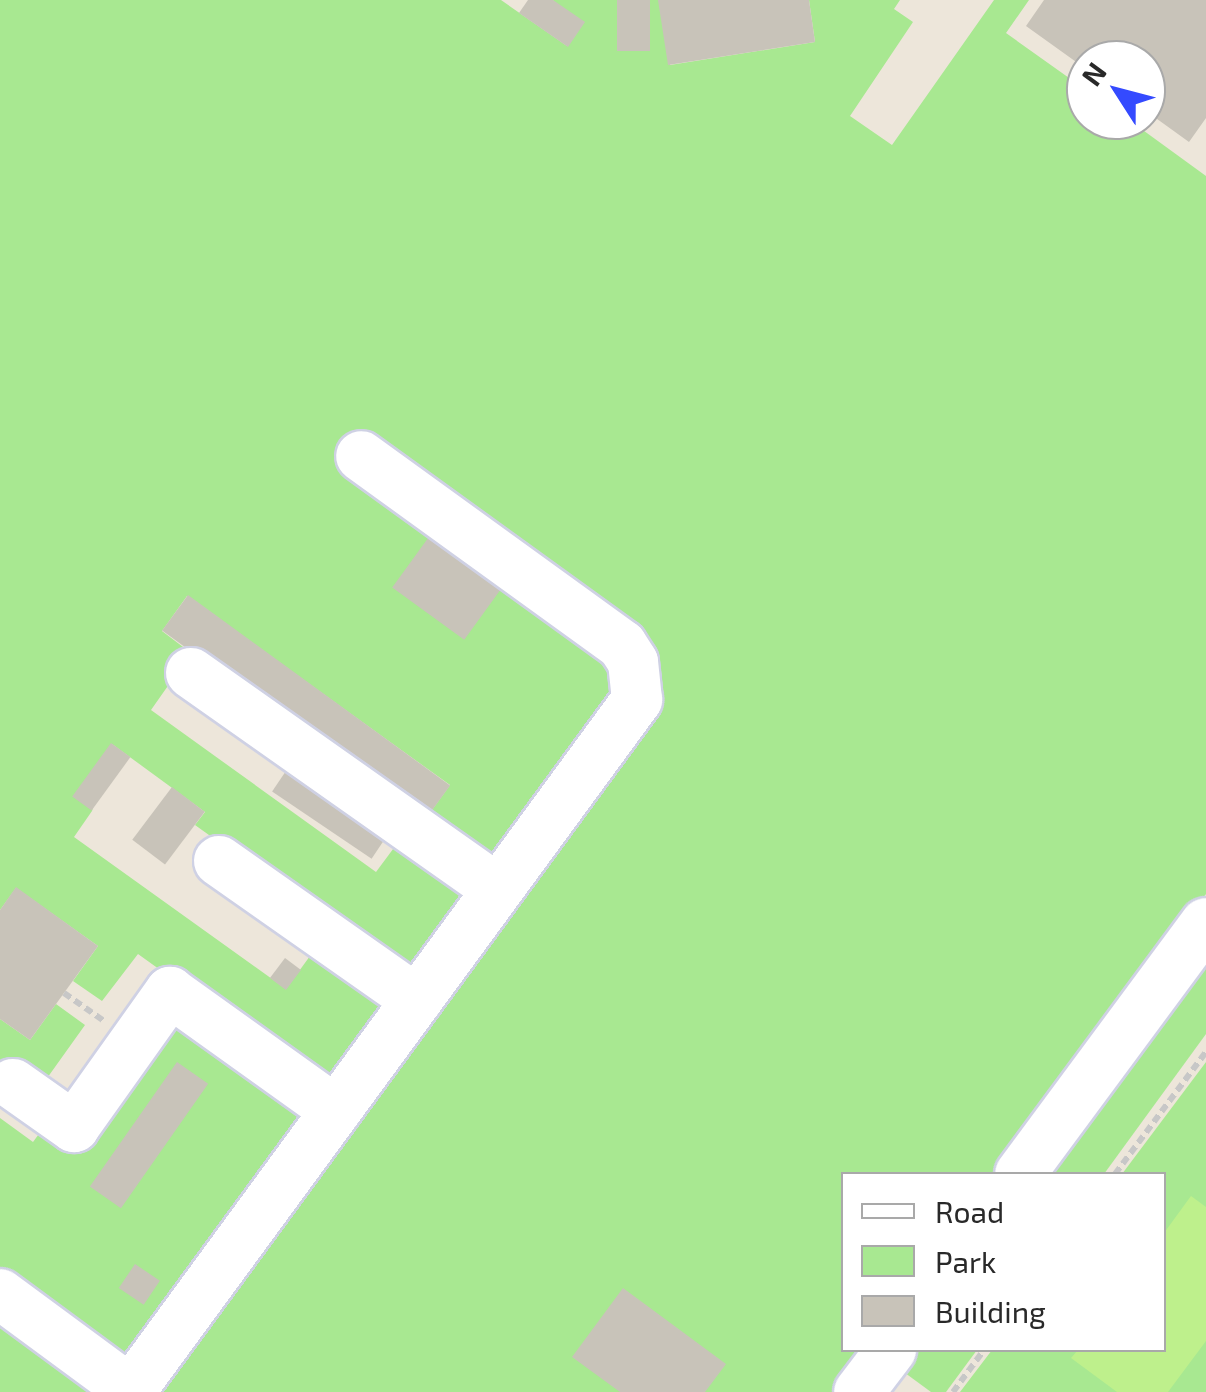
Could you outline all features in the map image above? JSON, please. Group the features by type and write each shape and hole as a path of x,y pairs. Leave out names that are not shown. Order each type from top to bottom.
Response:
{"street":[{"path":"0,1294 132,1391 637,700 633,662 622,645 361,456"},
{"path":"191,673 497,889"},
{"path":"218,860 417,1000"},
{"path":"1021,1172 1206,923"},
{"path":"13,1084 74,1127 170,992 336,1111"},
{"path":"860,1392 890,1352"}],"path":[{"path":"1116,1172 1206,1052"},
{"path":"953,1392 983,1352"}],"green space":[{"path":"0,0 501,0 567,46 553,0 659,0 670,65 815,42 809,0 900,0 894,9 913,22 850,116 892,145 994,0 1029,0 1006,33 1066,76 1066,140 1156,140 1206,176 1206,894 1005,1172 841,1172 841,1352 873,1352 843,1392 159,1392 644,712 631,632 357,432 339,459 611,657 620,695 493,871 424,821 450,785 187,596 162,631 191,653 151,710 376,872 402,837 476,891 412,981 195,825 205,812 112,744 92,811 74,837 286,989 318,945 399,1003 333,1094 138,954 102,1001 73,981 98,946 16,888 0,910"},
{"path":"1206,950 1206,1034 1105,1172 1044,1172"},
{"path":"56,1004 85,1025 40,1088 0,1060 0,1019 30,1040"},
{"path":"185,1017 312,1110 122,1360 0,1275 0,1118 33,1142 47,1123 87,1151"},
{"path":"1206,1062 1206,1392 960,1392 990,1352 1166,1352 1166,1172 1124,1172"},
{"path":"1191,1196 1206,1207 1206,1341 1168,1392 1117,1392 1071,1358 1076,1352 1166,1352 1166,1230"},
{"path":"0,1320 95,1392 0,1392"},
{"path":"914,1352 976,1352 946,1392 931,1392 901,1370"}],"building":[{"path":"528,0 553,0 585,22 568,47 519,13"},
{"path":"617,0 650,0 650,51 617,51"},
{"path":"658,0 809,0 815,42 668,65"},
{"path":"1044,0 1206,0 1206,118 1189,142 1166,125 1166,40 1066,40 1066,55 1026,26"},
{"path":"431,534 503,586 464,640 392,587"},
{"path":"188,595 450,785 424,821 162,631"},
{"path":"111,743 130,757 92,811 72,796"},
{"path":"290,765 389,832 372,859 272,792"},
{"path":"172,787 205,812 165,864 132,840"},
{"path":"16,887 98,946 30,1040 0,1019 0,910"},
{"path":"285,958 301,970 286,990 270,978"},
{"path":"177,1062 208,1084 121,1208 90,1187"},
{"path":"135,1264 160,1281 144,1305 119,1288"},
{"path":"623,1288 726,1364 705,1392 620,1392 572,1357"}]}
